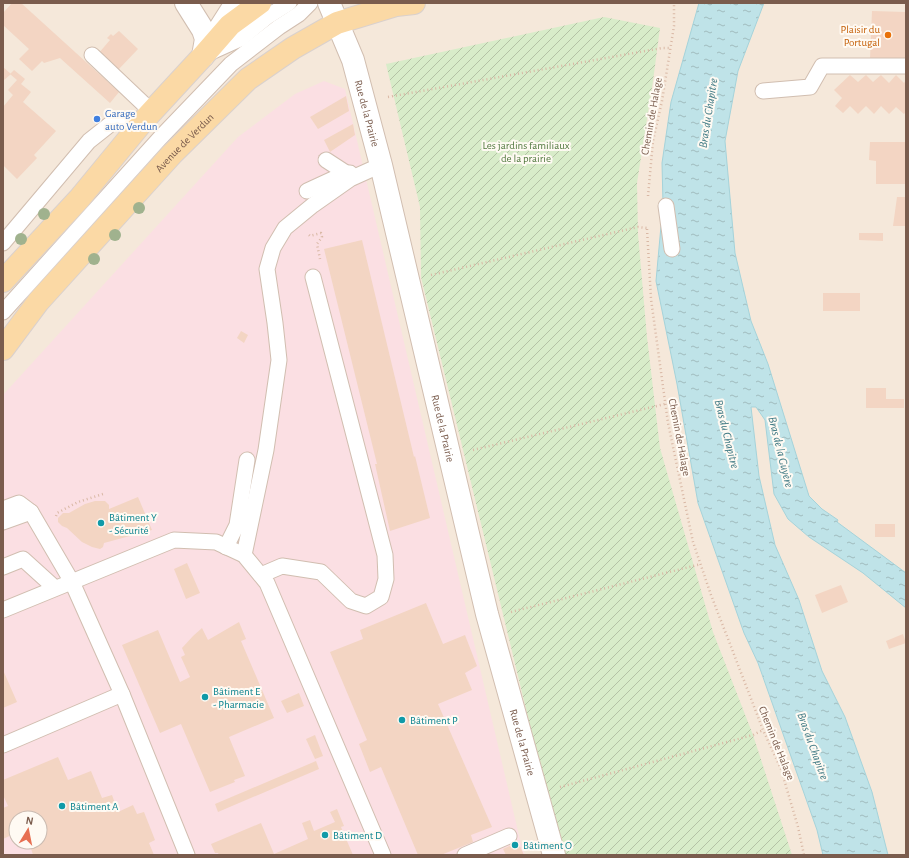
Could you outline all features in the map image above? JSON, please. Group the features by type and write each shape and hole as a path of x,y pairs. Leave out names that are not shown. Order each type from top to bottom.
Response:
{"main road":[{"path":"3,281 79,200 148,115 230,25 260,3"},
{"name":"Avenue de Verdun","path":"3,349 38,302 162,165 248,79 293,48 337,23 403,4"}],"street":[{"path":"186,3 203,30 206,39 203,56"},
{"path":"203,56 236,3"},
{"name":"Rue de la Prairie","path":"329,3 353,60 381,165 487,614 554,855"}],"lane":[{"path":"203,56 240,39 267,17 289,3"},
{"name":"Avenue de Verdun","path":"3,312 160,138 231,64 279,27 299,14 310,3"},
{"path":"92,56 148,115"},
{"path":"763,91 810,87 822,66 906,66"},
{"path":"3,243 89,141 112,122 148,115"},
{"path":"326,160 353,174"},
{"path":"308,191 381,165"},
{"path":"244,555 266,450 279,360 267,269 273,248 285,228 343,184 353,174"},
{"path":"666,206 672,249"},
{"path":"261,575 282,566 321,572 351,602 366,606 382,597 386,579 385,555 313,277"},
{"path":"226,547 237,526 247,460"},
{"path":"3,508 19,503 31,512 72,582 122,694 187,855"},
{"path":"3,522 31,512"},
{"path":"3,610 174,540 216,542 244,555 268,583 383,855"},
{"path":"3,567 23,559 56,588"},
{"path":"3,745 122,694"},
{"path":"465,855 509,836"}],"path":[{"name":"Chemin de Halage","path":"648,200 653,141 662,101 674,26 674,4"},
{"path":"388,97 655,49 670,48"},
{"name":"Chemin de Halage","path":"647,223 651,299 665,404 693,542 711,595 764,730 781,769 798,827 804,855"},
{"path":"429,275 638,227 647,228"},
{"path":"316,234 321,233 322,237 317,244"},
{"path":"471,450 665,404"},
{"path":"54,522 57,513 78,502 103,494"},
{"path":"511,612 701,564"},
{"path":"554,789 753,735 764,730"}],"shaded area":[{"path":"3,3 906,3 906,855 3,855"},
{"path":"324,81 345,89 520,840 525,855 3,855 3,395 238,137 295,94"}],"green space":[{"name":"Les jardins familiaux de la prairie","path":"604,17 660,28 637,183 638,234 647,337 660,448 713,632 753,735 792,855 566,855 554,821 546,791 421,277 420,207 386,64"}],"water":[{"path":"699,3 764,3 738,71 725,141 735,253 751,321 768,364 809,496 822,509 838,520 837,522 906,573 906,608 863,573 809,537 788,519 774,494 765,420 756,407 751,407 759,476 775,545 799,600 822,671 845,717 872,792 888,855 823,855 817,830 758,663 744,633 698,503 677,384 656,281 663,204 662,163 671,102"}],"building":[{"path":"12,3 21,3 119,92 110,103 60,58 44,63 42,61 32,71 19,59 29,49 3,25 3,13"},
{"name":"Plaisir du Portugal","path":"872,11 906,12 906,59 870,59"},
{"path":"119,31 138,49 117,71 98,54 110,40 107,38 111,34 113,36"},
{"path":"3,67 11,74 3,81"},
{"path":"14,70 25,79 21,84 31,92 23,102 56,131 34,155 37,158 17,179 3,165 3,107 13,95 8,90 17,80 10,74"},
{"path":"850,75 858,82 866,75 873,82 881,75 889,83 896,75 904,83 906,80 906,112 904,114 896,107 889,114 881,106 874,114 866,106 858,114 850,106 843,113 835,106 842,98 834,90"},
{"path":"346,96 349,111 318,129 310,117"},
{"path":"353,124 355,135 330,152 324,140"},
{"path":"870,142 906,142 906,184 876,184 876,161 869,160"},
{"path":"897,197 906,197 906,231 905,226 893,226"},
{"path":"859,233 883,233 883,241 859,240"},
{"path":"362,240 430,518 390,531 375,464 377,464 324,249"},
{"path":"823,293 860,293 860,311 823,311"},
{"path":"241,331 248,335 244,343 237,338"},
{"path":"866,388 886,388 886,399 904,399 904,408 866,408"},
{"name":"Bâtiment Y - Sécurité","path":"138,497 152,530 104,543 103,547 100,549 82,542 58,522 58,518 63,513 69,513 85,504 95,501 105,501 109,505 109,509"},
{"path":"875,524 895,524 895,537 875,537"},
{"path":"187,563 200,593 186,599 174,569"},
{"path":"841,585 848,602 822,613 815,595"},
{"name":"Bâtiment P","path":"426,603 443,644 465,635 477,666 465,673 472,690 438,704 492,827 471,835 473,842 441,855 418,855 381,767 370,772 359,744 367,740 330,652 363,639 360,630"},
{"name":"Bâtiment E - Pharmacie","path":"239,622 246,639 241,641 274,718 229,737 245,776 234,780 235,782 210,792 181,724 160,733 122,645 158,630 180,682 190,677 181,657 185,655 182,648 193,636 202,628 208,640"},
{"path":"903,634 906,643 889,649 886,641"},
{"path":"3,670 17,702 3,708"},
{"path":"299,693 304,706 287,713 281,701"},
{"path":"315,735 323,756 315,759 306,739"},
{"name":"Bâtiment A","path":"58,757 68,780 91,771 102,798 112,795 118,812 133,805 137,814 144,812 155,840 149,843 154,855 33,855 31,850 48,850 48,810 8,810 8,837 3,839 3,808 8,806 3,795 3,780"},
{"path":"316,761 319,769 218,812 215,804"},
{"name":"Bâtiment D","path":"337,809 344,826 341,827 353,855 219,855 218,853 215,853 211,844 261,823 274,854 308,839 302,823 310,820 314,831 335,822 330,812"},
{"name":"Bâtiment O","path":"518,842 524,855 506,855 503,849"}],"place":[{"name":"Plaisir du Portugal","path":"888,35"},
{"name":"Garage auto Verdun","path":"97,119"},
{"name":"Bâtiment Y - Sécurité","path":"101,523"},
{"name":"Bâtiment E - Pharmacie","path":"205,697"},
{"name":"Bâtiment P","path":"402,720"},
{"name":"Bâtiment A","path":"62,806"},
{"name":"Bâtiment D","path":"325,835"},
{"name":"Bâtiment O","path":"515,845"}],"water label":[{"name":"Bras du Chapitre","path":"708,113"},
{"name":"Bras du Chapitre","path":"727,434"},
{"name":"Bras de la Guyère","path":"781,452"},
{"name":"Bras du Chapitre","path":"813,746"}]}
